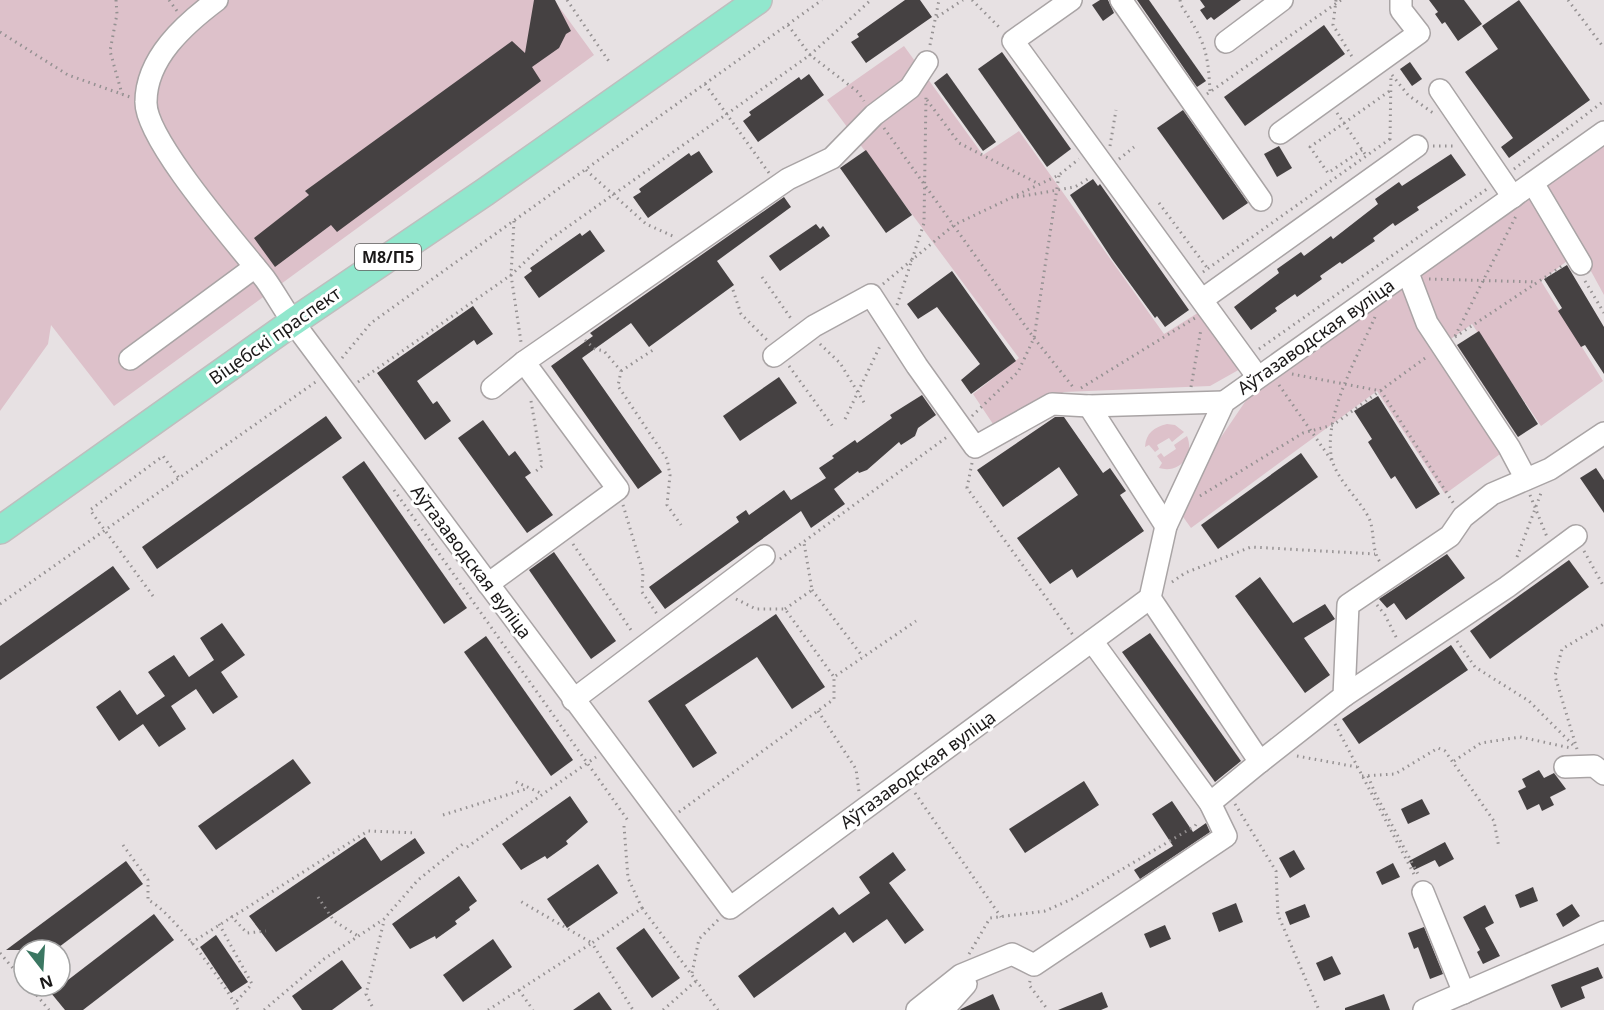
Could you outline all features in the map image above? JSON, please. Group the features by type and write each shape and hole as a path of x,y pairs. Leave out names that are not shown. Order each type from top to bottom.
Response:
{"main road":[{"name":"Віцебскі праспект","path":"0,530 293,322 485,192 758,0"}],"street":[{"path":"145,102 154,66 173,39 197,15 217,0"},
{"path":"1071,0 1012,40 1190,281 1205,307 1257,368"},
{"path":"1120,0 1201,98 1261,200"},
{"path":"1226,42 1282,0"},
{"path":"1280,133 1363,74 1391,64 1419,33 1401,10 1401,0"},
{"path":"492,388 524,362 779,186 832,158 874,115 910,88 927,62"},
{"path":"1440,90 1490,182 1516,205"},
{"name":"Аўтазаводская вуліца","path":"145,102 154,128 170,156 255,267 330,372 730,908 1150,598 1170,518 1224,402 1257,368 1389,285 1409,275 1516,205 1533,183 1604,132"},
{"path":"1205,307 1378,165 1417,146"},
{"path":"1533,183 1577,263"},
{"path":"130,359 255,267"},
{"path":"1409,275 1426,323 1447,342 1526,479"},
{"path":"774,356 814,326 871,295 916,366 962,426 975,447 1052,404 1089,406 1224,402"},
{"path":"488,584 618,489 524,362"},
{"path":"1089,406 1170,518"},
{"path":"1344,696 1348,605 1450,536 1463,517 1492,494 1550,469 1604,433"},
{"path":"1210,803 1344,696 1507,587 1576,536"},
{"path":"573,699 723,586 770,559"},
{"path":"1150,598 1260,762"},
{"path":"917,1010 961,975 1012,954 1034,965 1226,836 1210,803 1087,645"},
{"path":"1566,767 1599,770"},
{"path":"1423,892 1464,993"},
{"path":"1424,1010 1604,932"},
{"path":"943,1010 982,966"}],"path":[{"path":"116,0 117,14 110,51 122,94"},
{"path":"567,0 610,63"},
{"path":"0,604 330,372 371,323 822,0"},
{"path":"345,391 511,275 545,243 810,55 871,0"},
{"path":"845,419 891,324 924,223 927,62 939,0"},
{"path":"936,18 963,0"},
{"path":"972,0 1012,40"},
{"path":"1180,0 1203,39 1208,56 1201,98"},
{"path":"1568,0 1604,48"},
{"path":"1201,98 1338,1"},
{"path":"1338,1 1333,25 1363,74"},
{"path":"788,25 810,55 858,92 1034,338 1076,391 1205,307"},
{"path":"0,32 69,75 145,102"},
{"path":"1190,281 1276,221 1378,165 1390,139 1391,64"},
{"path":"1391,64 1408,95 1431,111 1437,120"},
{"path":"705,84 779,186"},
{"path":"1362,150 1328,173 1310,147 1391,90"},
{"path":"926,99 959,143 1040,184"},
{"path":"1327,100 1362,150 1378,165"},
{"path":"1257,368 1490,182 1604,101"},
{"path":"1106,168 1116,110"},
{"path":"1450,137 1463,154"},
{"path":"1378,165 1390,139"},
{"path":"1417,146 1456,146"},
{"path":"1011,198 1075,187 1134,147"},
{"path":"871,295 954,225 1059,175 1092,149"},
{"path":"586,170 646,224 694,245"},
{"path":"770,559 804,543 962,426 1018,372 1034,338 1059,175"},
{"path":"1261,200 1276,221"},
{"path":"1159,203 1208,269"},
{"path":"1447,342 1483,280 1516,205"},
{"path":"514,221 511,275 524,362"},
{"path":"1170,518 1303,433 1333,425 1447,342 1569,261 1577,263 1604,313"},
{"path":"1409,275 1538,282"},
{"path":"1333,462 1330,440 1337,405 1389,285"},
{"path":"1189,403 1205,307"},
{"path":"572,329 595,349 604,351 621,371"},
{"path":"656,348 621,371 618,386 667,459 670,475 667,504 681,525"},
{"path":"1257,368 1380,391 1463,517"},
{"path":"1257,368 1313,431 1370,520 1375,555 1389,577"},
{"path":"530,397 542,466 535,472"},
{"path":"975,447 967,488 1087,645"},
{"path":"153,596 90,510 163,456 179,478"},
{"path":"1507,587 1550,469"},
{"path":"1526,479 1534,511 1554,552"},
{"path":"393,488 629,822"},
{"path":"618,489 643,572 642,592 667,629"},
{"path":"563,530 643,647"},
{"path":"1576,536 1604,587"},
{"path":"804,543 812,590 862,657"},
{"path":"1150,598 1185,573 1251,547 1375,555"},
{"path":"723,586 729,595 756,609 785,609 812,590"},
{"path":"1366,592 1385,615 1404,655"},
{"path":"666,821 834,699 834,677 785,609"},
{"path":"834,677 916,621"},
{"path":"1577,749 1555,676 1562,649 1604,624"},
{"path":"1446,626 1475,667 1529,701 1599,770"},
{"path":"818,710 856,769 862,811"},
{"path":"1327,710 1423,892"},
{"path":"1454,761 1481,742 1520,737 1577,749"},
{"path":"467,848 610,747"},
{"path":"1277,748 1305,759 1357,766"},
{"path":"1362,776 1395,774 1438,748 1454,761 1494,821 1499,848"},
{"path":"1368,776 1375,794 1424,887 1423,892"},
{"path":"905,780 1001,917"},
{"path":"516,782 543,794"},
{"path":"443,815 529,788"},
{"path":"1226,789 1276,871 1278,915 1319,1010"},
{"path":"961,975 972,946 990,918 1045,911 1072,899 1195,826 1210,803"},
{"path":"624,826 628,878 642,908 718,1010"},
{"path":"191,943 368,831 415,833"},
{"path":"264,1010 287,988 384,919 418,880 464,843"},
{"path":"123,844 148,880 148,900 159,905 191,943 238,1010"},
{"path":"318,897 334,921 358,936"},
{"path":"520,901 592,943 633,1010"},
{"path":"488,1010 642,908"},
{"path":"692,975 699,939 730,908"},
{"path":"231,916 247,933 266,932"},
{"path":"372,1006 366,993 384,919"},
{"path":"219,924 252,984 235,1003"},
{"path":"0,953 12,967"},
{"path":"1034,965 1029,985 1048,1010"},
{"path":"663,1010 696,981"},
{"path":"519,990 533,1010"},
{"path":"38,998 49,1010"}],"shaded area":[{"path":"0,0 554,0 594,55 114,406 51,325 48,344 0,411"},
{"path":"904,46 983,155 1019,131 1164,334 1201,311 1242,368 1210,386 1064,392 995,427 973,394 1019,358 827,100"},
{"path":"1604,145 1604,295 1580,251 1541,281 1603,381 1541,426 1472,324 1438,348 1507,449 1445,494 1377,391 1191,528 1181,514 1215,446 1249,396"},
{"path":"1167,424 1175,425 1184,432 1172,442 1169,438 1157,445 1159,449 1155,452 1149,445 1145,447 1152,431"},
{"path":"1187,436 1189,450 1184,461 1173,468 1159,468 1162,463 1157,456 1161,453 1164,457 1176,449 1174,445"}],"building":[{"path":"534,0 555,0 571,31 566,34 559,48 532,67 541,81 337,232 331,225 275,267 254,238 309,195 305,191 512,41 525,53"},
{"path":"905,0 920,0 932,17 866,63 851,42 859,37 857,34"},
{"path":"1100,0 1108,0 1114,13 1103,21 1092,5"},
{"path":"1137,0 1149,0 1206,81 1197,87"},
{"path":"1200,0 1241,0 1214,20 1211,17 1207,20 1200,10 1205,7"},
{"path":"1429,0 1464,0 1482,24 1458,41 1445,22 1442,24 1435,14 1438,12"},
{"path":"1519,0 1590,100 1509,158 1501,147 1513,138 1465,72 1498,49 1482,26"},
{"path":"1324,25 1345,54 1245,126 1224,97"},
{"path":"1002,52 1071,149 1047,167 978,69"},
{"path":"1410,62 1422,79 1412,86 1400,69"},
{"path":"947,73 996,142 983,151 934,83"},
{"path":"809,74 824,95 758,142 743,121 751,115 749,112 799,77 801,80"},
{"path":"1183,110 1248,203 1223,220 1157,128"},
{"path":"1279,146 1292,168 1277,177 1264,154"},
{"path":"866,150 912,215 886,233 840,168"},
{"path":"699,151 713,172 648,218 633,197 641,192 639,189 689,153 691,156"},
{"path":"1451,154 1466,175 1417,207 1419,210 1395,226 1393,223 1373,238 1375,241 1320,276 1322,279 1297,297 1295,294 1275,308 1277,311 1251,330 1234,307 1279,273 1277,269 1301,252 1304,256 1331,236 1333,239 1378,204 1375,199 1399,182 1402,186"},
{"path":"1093,179 1098,186 1100,184 1189,310 1165,327 1157,316 1155,318 1112,259 1070,195"},
{"path":"784,197 791,207 717,261 734,285 649,347 631,323 582,358 662,472 638,489 551,366 593,336 590,333"},
{"path":"816,224 820,229 823,226 830,236 780,271 769,256"},
{"path":"590,230 605,251 539,298 524,277 532,271 530,268 580,233 582,236"},
{"path":"1567,265 1604,327 1604,374 1585,345 1581,347 1558,311 1562,308 1544,279"},
{"path":"952,271 1016,361 971,394 961,380 980,364 937,307 918,319 907,304"},
{"path":"473,306 493,334 477,345 474,340 417,381 433,404 437,401 451,421 425,440 377,373"},
{"path":"1479,331 1538,424 1518,437 1457,345"},
{"path":"779,377 797,403 740,441 723,416"},
{"path":"922,395 936,415 918,428 915,436 901,445 899,442 867,470 859,473 858,471 834,489 845,504 811,528 801,511 665,609 649,587 739,522 736,517 746,510 749,515 784,490 791,500 826,478 819,468 834,458 832,456 855,440 857,443 892,418 890,415"},
{"path":"1378,396 1440,494 1416,509 1395,476 1391,479 1368,442 1372,439 1354,411"},
{"path":"326,416 342,438 157,569 142,547"},
{"path":"1055,417 1064,417 1103,473 1110,468 1126,491 1120,495 1144,531 1077,578 1072,569 1050,584 1017,538 1078,495 1059,467 1003,507 977,470"},
{"path":"483,420 509,456 515,451 531,473 525,477 553,515 527,533 458,438"},
{"path":"1301,453 1318,477 1218,549 1201,525"},
{"path":"364,461 467,608 444,624 342,477"},
{"path":"1596,468 1604,480 1604,513 1580,478"},
{"path":"554,552 616,641 591,659 529,570"},
{"path":"1447,554 1465,578 1406,620 1394,603 1387,608 1379,599"},
{"path":"1569,560 1589,587 1490,659 1470,631"},
{"path":"113,566 130,589 0,680 0,646"},
{"path":"1260,577 1293,623 1325,604 1335,619 1304,638 1330,675 1305,693 1235,596"},
{"path":"776,614 825,687 792,709 757,657 685,705 717,753 693,768 648,701"},
{"path":"222,623 245,655 221,672 238,697 213,714 196,689 171,706 186,729 159,747 143,724 119,741 96,707 120,690 137,715 165,696 148,672 174,655 189,677 214,660 200,638"},
{"path":"1150,633 1241,761 1215,782 1122,652"},
{"path":"486,636 573,760 551,776 464,652"},
{"path":"1451,645 1468,670 1359,744 1342,719"},
{"path":"293,759 311,783 216,850 198,826"},
{"path":"1539,770 1544,778 1554,773 1566,789 1550,797 1554,805 1542,811 1539,804 1527,810 1518,791 1526,787 1522,779"},
{"path":"1084,781 1099,805 1025,853 1009,829"},
{"path":"570,796 588,822 566,841 568,844 547,859 545,856 521,870 502,844"},
{"path":"1422,799 1430,814 1408,824 1401,809"},
{"path":"1172,801 1193,832 1206,823 1210,832 1140,879 1134,870 1173,846 1152,814"},
{"path":"365,837 381,861 415,838 425,853 276,952 249,916"},
{"path":"1445,842 1454,859 1439,867 1435,860 1414,870 1409,861"},
{"path":"1294,850 1305,869 1290,878 1279,858"},
{"path":"893,852 906,870 889,883 924,930 905,944 887,919 853,943 845,932 754,998 738,976 833,907 839,915 870,893 859,877"},
{"path":"126,861 143,884 71,938 22,938"},
{"path":"1393,863 1400,877 1382,885 1376,872"},
{"path":"598,864 618,893 567,928 547,899"},
{"path":"459,876 477,901 469,907 470,910 455,921 457,924 436,939 435,936 410,949 392,924"},
{"path":"1533,887 1538,901 1520,908 1515,895"},
{"path":"1236,903 1243,922 1219,932 1212,913"},
{"path":"1305,904 1310,917 1290,925 1285,912"},
{"path":"1572,904 1580,916 1563,927 1556,914"},
{"path":"1485,905 1494,923 1485,928 1500,956 1483,964 1477,952 1480,950 1463,917"},
{"path":"154,914 174,940 83,1010 65,1010 55,998 72,998 72,977"},
{"path":"1165,925 1171,939 1150,948 1144,934"},
{"path":"1424,927 1443,974 1430,979 1418,947 1414,949 1408,933"},
{"path":"644,928 680,978 652,998 616,948"},
{"path":"216,935 248,982 231,993 200,947"},
{"path":"493,939 512,967 463,1002 443,975"},
{"path":"1332,956 1341,974 1324,981 1316,963"},
{"path":"342,960 362,988 332,1010 302,1010 292,996"},
{"path":"1598,967 1603,978 1581,987 1585,998 1561,1008 1551,985"},
{"path":"599,992 612,1010 573,1010"},
{"path":"1102,992 1108,1007 1101,1010 1058,1010"},
{"path":"993,994 1000,1010 960,1010 961,1009"},
{"path":"1384,994 1390,1010 1345,1010 1345,1008"}]}
